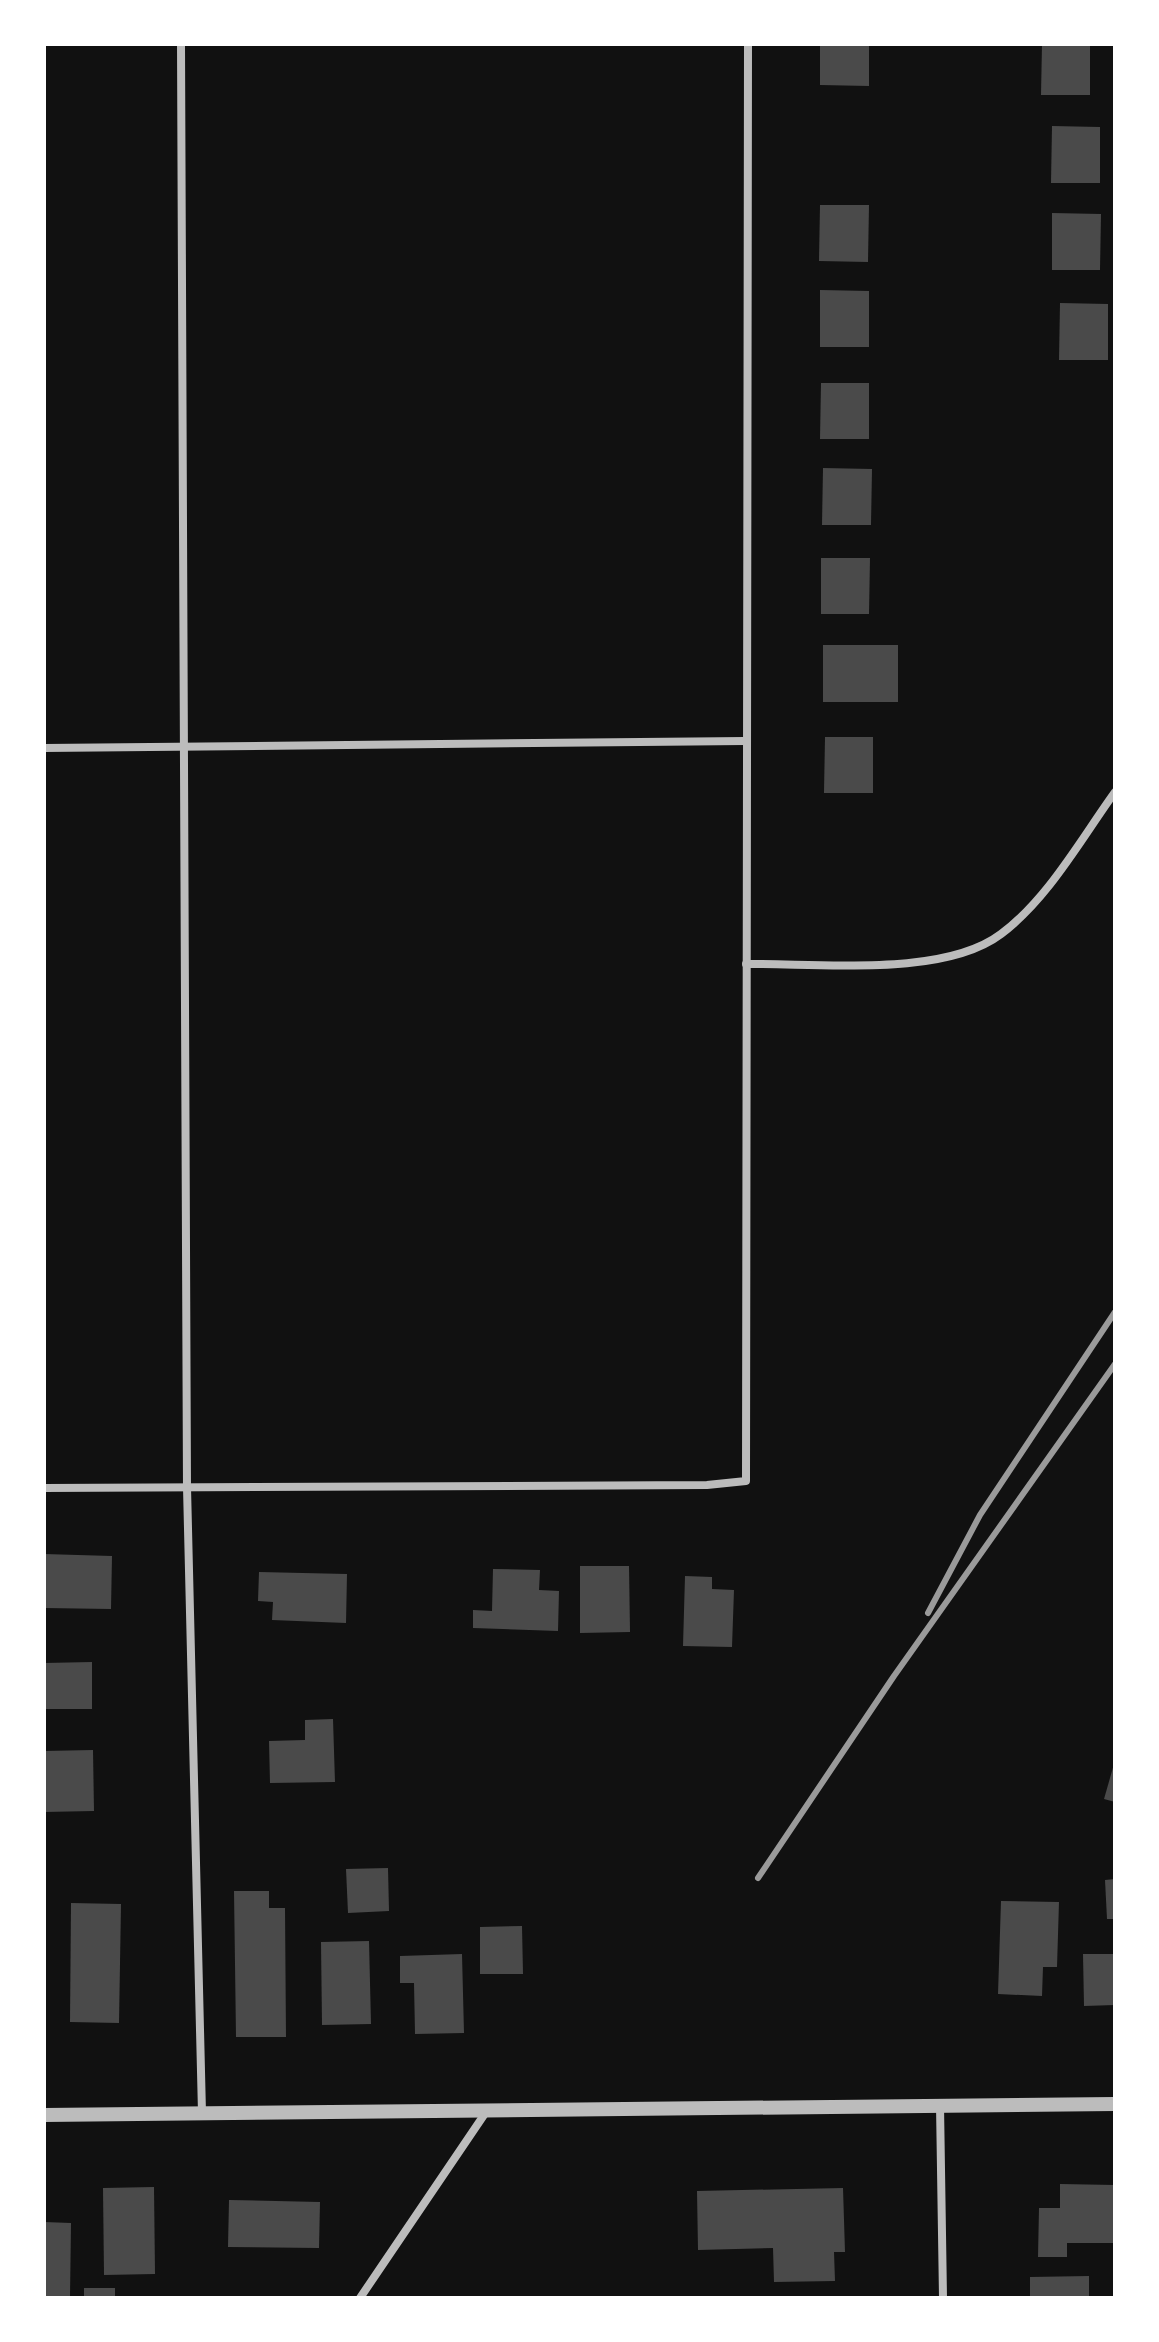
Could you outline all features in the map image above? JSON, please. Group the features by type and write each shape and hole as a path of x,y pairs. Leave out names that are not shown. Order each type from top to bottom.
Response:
{"street":[{"path":"181,44 187,1487 202,2113"},
{"path":"44,1488 707,1485 746,1481 748,44"},
{"path":"44,748 745,741"},
{"path":"746,964 931,962 961,954 1000,935 1034,903 1115,792"},
{"path":"44,2115 1115,2104"},
{"path":"940,2105 943,2298"},
{"path":"360,2298 486,2112"}],"building":[{"path":"820,44 869,44 869,86 820,85"},
{"path":"1042,44 1090,44 1090,95 1041,95"},
{"path":"1052,126 1100,127 1100,183 1051,183"},
{"path":"820,205 869,205 868,262 819,261"},
{"path":"1052,213 1101,214 1100,270 1052,270"},
{"path":"820,290 869,291 869,347 820,347"},
{"path":"1060,303 1108,304 1108,360 1059,360"},
{"path":"821,383 869,383 869,439 820,439"},
{"path":"823,468 872,469 871,525 822,525"},
{"path":"821,558 870,558 869,614 821,614"},
{"path":"823,645 898,645 898,702 823,702"},
{"path":"825,737 873,737 873,793 824,793"},
{"path":"44,1554 112,1556 111,1609 44,1608"},
{"path":"580,1566 629,1566 630,1632 580,1633"},
{"path":"493,1569 540,1570 539,1590 559,1591 558,1631 473,1628 473,1610 492,1611"},
{"path":"259,1572 347,1574 346,1623 272,1620 273,1602 258,1601"},
{"path":"685,1576 712,1577 712,1589 734,1590 732,1647 683,1646"},
{"path":"92,1662 92,1709 44,1709 44,1663"},
{"path":"333,1719 335,1782 270,1783 269,1741 305,1740 305,1720"},
{"path":"93,1750 94,1811 44,1812 44,1751"},
{"path":"1115,1764 1115,1802 1104,1799"},
{"path":"388,1868 389,1911 348,1913 346,1869"},
{"path":"1115,1879 1115,1919 1107,1919 1105,1880"},
{"path":"234,1891 269,1891 269,1908 285,1908 286,2037 236,2037"},
{"path":"1001,1901 1059,1902 1057,1967 1043,1967 1042,1996 998,1994"},
{"path":"71,1903 121,1904 119,2023 70,2022"},
{"path":"522,1926 523,1974 480,1974 480,1927"},
{"path":"369,1941 371,2024 322,2025 321,1942"},
{"path":"462,1954 464,2033 415,2034 414,1983 400,1983 400,1956"},
{"path":"1083,1954 1115,1954 1115,2005 1084,2006"},
{"path":"1060,2184 1115,2185 1115,2243 1067,2243 1067,2257 1038,2257 1039,2208 1060,2208"},
{"path":"154,2187 155,2274 104,2275 103,2188"},
{"path":"843,2188 845,2252 834,2252 835,2281 774,2282 773,2248 698,2250 697,2191"},
{"path":"229,2200 320,2202 319,2248 228,2247"},
{"path":"44,2222 71,2223 70,2298 44,2298"},
{"path":"1089,2276 1089,2298 1030,2298 1030,2277"},
{"path":"84,2288 115,2288 115,2298 84,2298"}],"railway":[{"path":"928,1613 980,1515 1115,1312"},
{"path":"758,1878 894,1676 1115,1364"}]}
